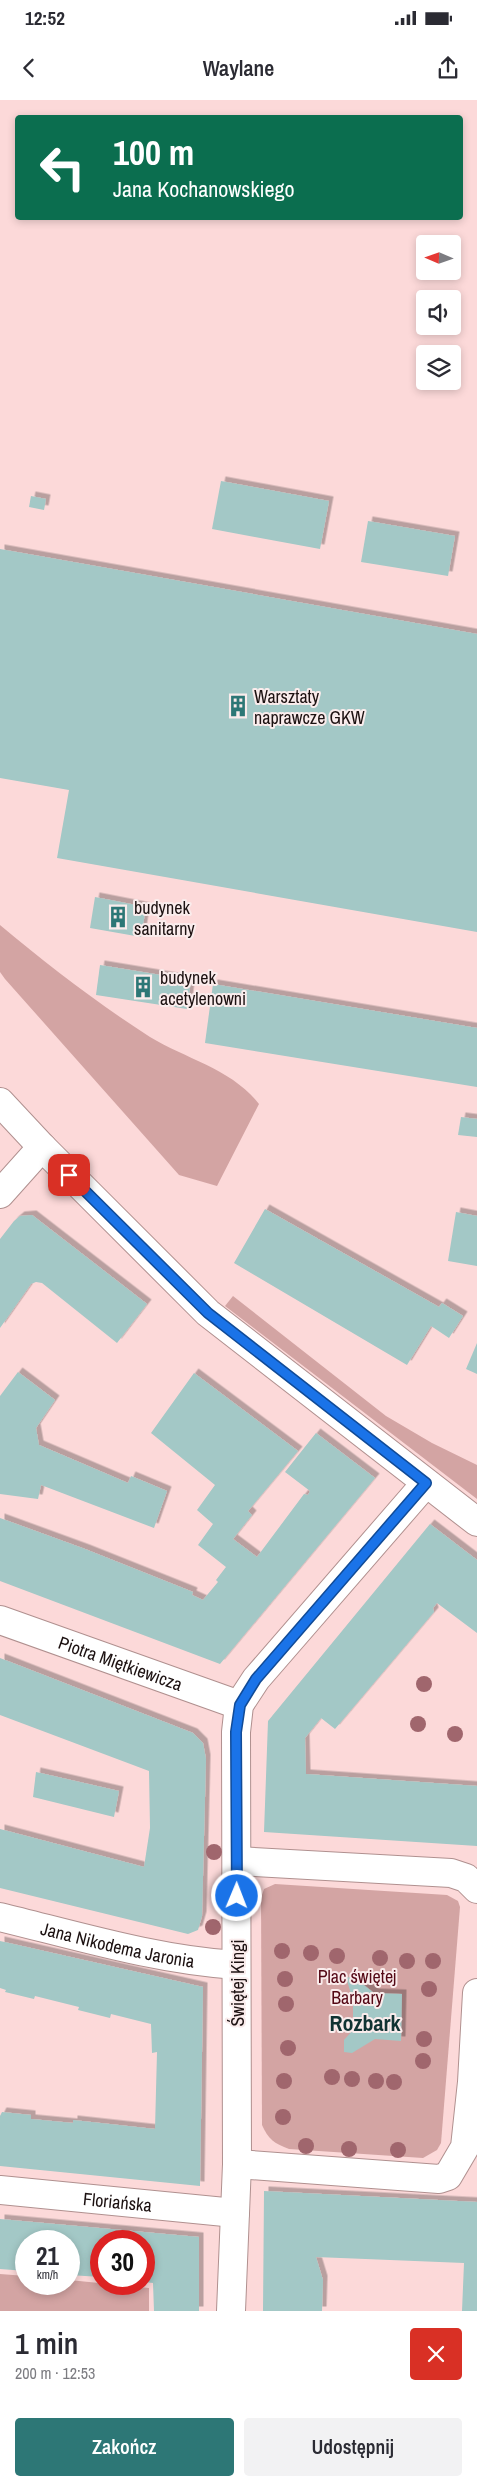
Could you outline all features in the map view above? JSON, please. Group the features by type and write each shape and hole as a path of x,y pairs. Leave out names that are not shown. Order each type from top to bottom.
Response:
{"street":[{"path":"0,1102 42,1147 208,1313 477,1522"},
{"path":"0,1194 42,1147"},
{"name":"Świętej Kingi","path":"231,2311 237,2164 236,1732 240,1705 256,1679 426,1483"},
{"name":"Piotra Miętkiewicza","path":"0,1620 240,1705"},
{"path":"237,1861 452,1873 466,1878 477,1889"},
{"name":"Jana Nikodema Jaronia","path":"0,1917 158,1954 204,1963 236,1965"},
{"path":"237,2164 438,2179 448,2176 465,2147 475,2082 477,1993"},
{"name":"Floriańska","path":"0,2190 235,2213"}],"green space":[{"path":"0,925 111,1011 164,1045 222,1073 248,1092 259,1104 217,1186 179,1175 5,979 0,972"},
{"path":"233,1296 386,1416 432,1443 477,1465 477,1499 225,1306"},
{"name":"Plac świętej Barbary","path":"275,1884 447,1895 458,1901 460,1907 441,2143 437,2150 423,2158 289,2149 276,2143 267,2134 262,2125 261,1898 264,1889"},
{"path":"0,2274 15,2275 15,2295 80,2295 80,2281 90,2282 90,2295 149,2295 149,2311 0,2311"}],"building":[{"path":"221,481 329,501 320,549 212,529"},
{"path":"31,496 46,499 44,510 29,507"},
{"path":"368,521 455,536 448,576 361,562"},
{"name":"Warsztaty naprawcze GKW","path":"0,549 477,634 477,932 57,858 69,790 0,778"},
{"name":"budynek sanitarny","path":"95,897 146,907 141,937 90,928"},
{"name":"budynek acetylenowni","path":"100,965 191,980 187,1009 96,995"},
{"path":"213,984 477,1028 477,1087 205,1043"},
{"path":"461,1117 477,1119 477,1137 458,1135"},
{"path":"265,1209 439,1307 442,1303 463,1316 449,1338 431,1326 407,1365 234,1263"},
{"path":"456,1212 477,1216 477,1266 448,1261"},
{"path":"32,1215 147,1304 117,1343 42,1283 36,1282 31,1284 0,1328 0,1239 20,1216"},
{"path":"477,1343 477,1374 466,1369"},
{"path":"18,1372 55,1400 36,1428 39,1445 128,1483 131,1476 167,1491 154,1528 41,1485 38,1499 0,1494 0,1396"},
{"path":"194,1373 298,1451 248,1511 252,1515 233,1539 257,1557 304,1494 308,1495 310,1491 285,1472 316,1433 375,1478 220,1664 0,1581 0,1518 193,1592 192,1595 203,1600 218,1582 216,1580 226,1567 198,1545 213,1524 197,1510 215,1485 151,1433"},
{"path":"430,1524 477,1560 477,1633 437,1603 433,1608 434,1612 335,1729 321,1718 305,1738 306,1774 477,1786 477,1846 264,1832 268,1721"},
{"path":"0,1658 193,1733 203,1743 206,1759 202,1916 198,1930 188,1934 0,1888 0,1829 144,1867 150,1828 149,1771 0,1715"},
{"path":"36,1772 119,1791 114,1817 33,1797"},
{"path":"0,1941 203,1987 200,2186 0,2166 0,2116 2,2112 31,2115 31,2119 73,2123 73,2120 155,2129 157,2052 152,2053 151,2024 111,2014 110,2018 78,2010 79,2007 35,1996 34,1999 5,1992 6,1990 0,1988"},
{"path":"346,1977 355,1978 374,1993 402,1994 401,2041 375,2039 352,2053 344,2052 344,2040 353,2030 353,2001"},
{"path":"264,2191 477,2202 477,2311 462,2311 464,2263 316,2257 323,2280 322,2311 263,2311"},
{"path":"0,2219 122,2230 90,2230 90,2276 80,2276 80,2230 15,2230 15,2270 0,2269"},
{"path":"155,2233 199,2237 199,2311 154,2311"}],"place":[{"name":"Warsztaty naprawcze GKW","path":"238,706"},
{"name":"budynek sanitarny","path":"118,917"},
{"name":"budynek acetylenowni","path":"143,987"}],"district":[{"name":"Rozbark","path":"365,2023"}],"route":[{"path":"69,1175 208,1313 426,1483 256,1679 240,1705 236,1732 237,1896"}]}
